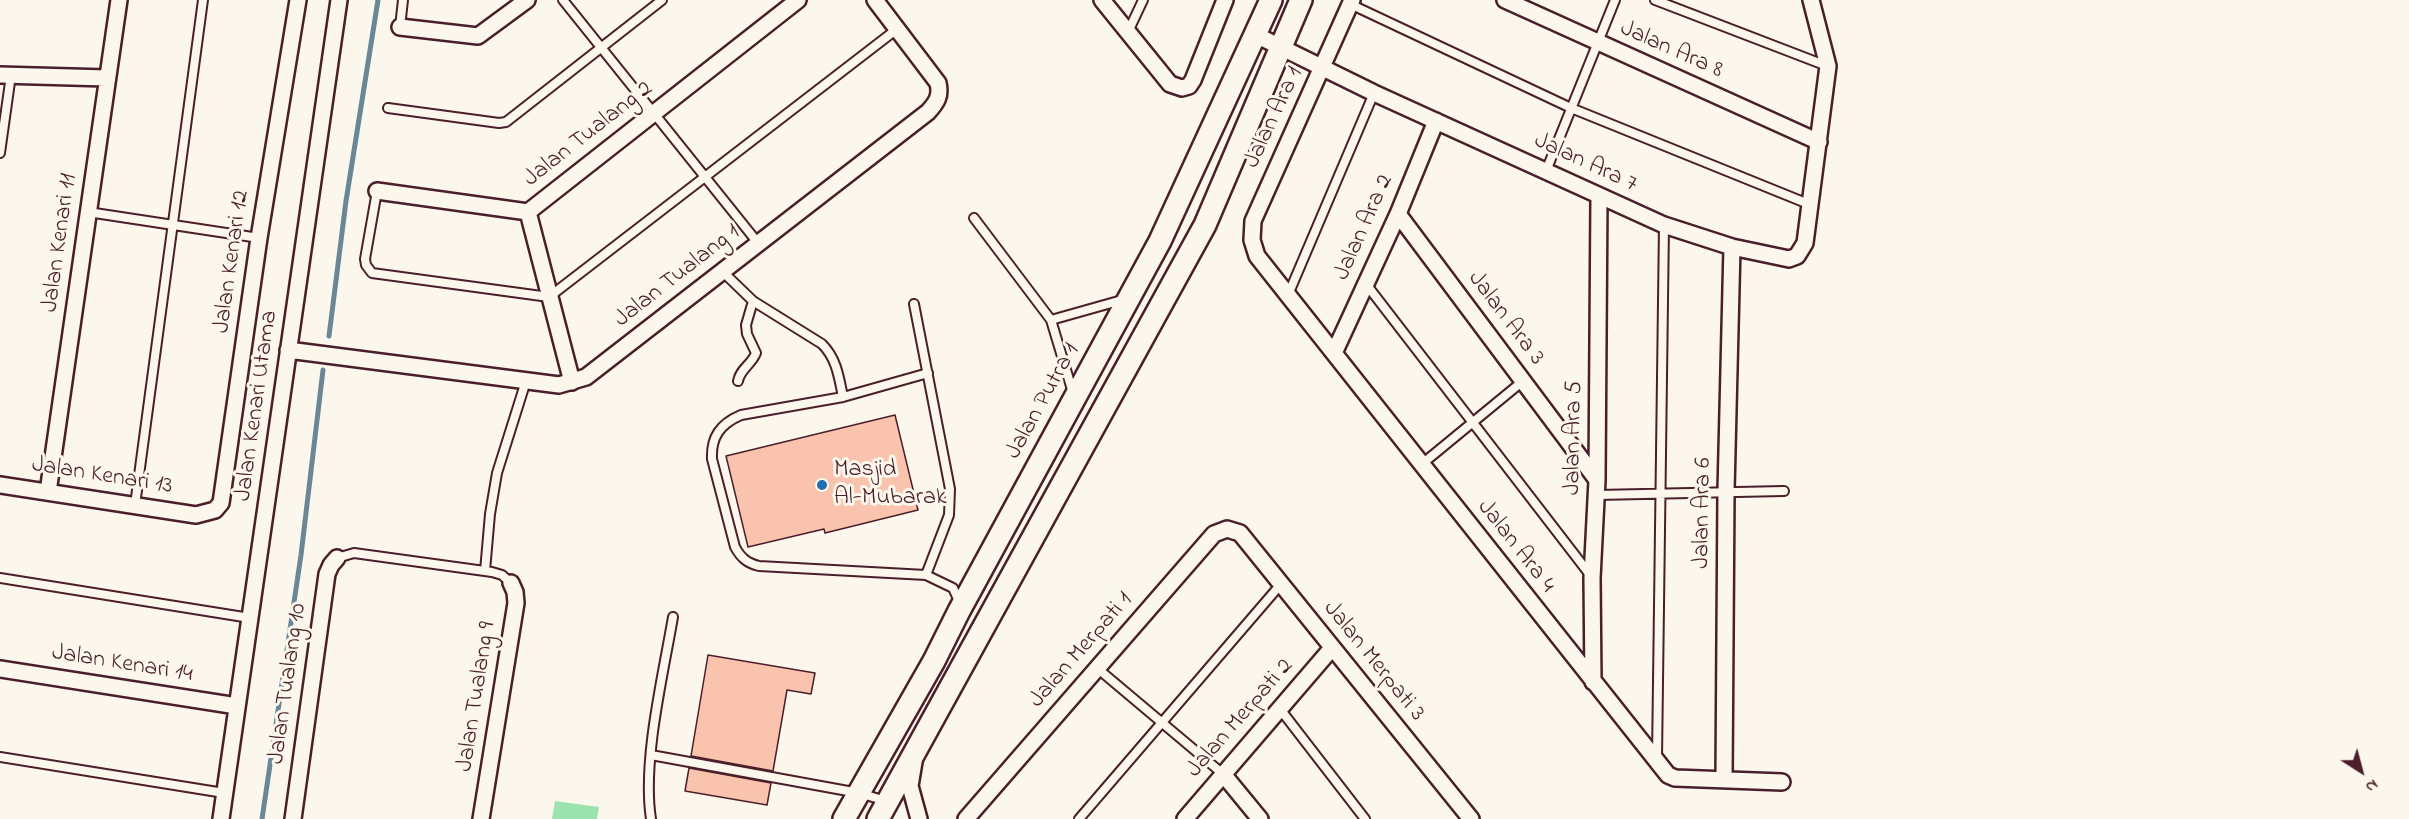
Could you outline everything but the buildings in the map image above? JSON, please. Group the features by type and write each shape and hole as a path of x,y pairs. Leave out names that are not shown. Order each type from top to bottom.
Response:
{"main road":[{"name":"Jalan Putra 1","path":"844,819 934,661 1160,241 1271,0"},
{"path":"883,810 1205,225 1301,0"}],"street":[{"name":"Jalan Kenari 11","path":"48,492 119,0"},
{"name":"Jalan Kenari 12","path":"196,515 215,510 224,494 259,238 298,0"},
{"name":"Jalan Kenari Utama","path":"221,819 339,0"},
{"path":"400,27 478,36 527,0"},
{"name":"Jalan Tualang 2","path":"376,191 528,212 798,0"},
{"name":"Jalan Tualang 1","path":"288,350 559,385 586,377 936,104 940,94 939,83 875,0"},
{"path":"1102,0 1127,34 1170,84 1182,88 1188,86 1193,80 1225,0"},
{"name":"Jalan Ara 8","path":"1505,0 1819,142"},
{"path":"1811,0 1828,66"},
{"name":"Jalan Ara 1","path":"1257,256 1251,240 1253,221 1351,2"},
{"name":"Jalan Ara 7","path":"1256,35 1322,69 1664,225 1732,247 1781,258 1797,256 1805,243 1828,66"},
{"path":"5,75 107,78"},
{"name":"Jalan Ara 2","path":"1334,353 1398,214 1436,121"},
{"name":"Jalan Ara 5","path":"1593,682 1592,578 1597,487 1599,196"},
{"path":"528,212 572,382"},
{"name":"Jalan Ara 3","path":"1398,214 1523,381 1597,487"},
{"name":"Jalan Ara 6","path":"1724,780 1726,491 1732,247"},
{"name":"Jalan Ara 4","path":"1257,256 1593,682 1671,777 1782,782"},
{"name":"Jalan Kenari 13","path":"0,485 196,515"},
{"name":"Jalan Merpati 1","path":"966,819 1215,534 1227,529 1240,533"},
{"name":"Jalan Merpati 3","path":"1240,533 1471,819"},
{"name":"Jalan Tualang 10","path":"293,819 327,574 337,558"},
{"name":"Jalan Tualang 9","path":"481,819 516,603 511,583"},
{"name":"Jalan Merpati 2","path":"1185,819 1332,648"},
{"name":"Jalan Kenari 14","path":"0,669 237,706"},
{"path":"916,750 910,786 919,819"},
{"path":"1223,774 1260,819"}],"lane":[{"path":"135,505 203,0"},
{"path":"400,27 403,0"},
{"path":"563,0 758,243"},
{"path":"388,108 503,123 662,0"},
{"path":"1127,34 1143,0"},
{"path":"1546,171 1615,0"},
{"path":"1655,0 1828,66"},
{"path":"1351,2 1571,108 1810,205"},
{"path":"376,191 365,259 372,273 549,297 898,28"},
{"path":"0,153 5,75"},
{"path":"1288,295 1374,93"},
{"path":"88,212 259,238"},
{"path":"974,218 1051,320 1075,399"},
{"path":"1657,762 1664,225"},
{"path":"723,272 753,301 822,344 830,353 835,364 843,397"},
{"path":"1365,284 1592,578"},
{"path":"1051,320 1130,297"},
{"path":"738,381 739,375 754,360 756,353 753,342 747,334 746,325 753,301"},
{"path":"914,304 950,489 949,514 926,575"},
{"path":"928,373 843,397 741,415 728,421 717,431 711,445 712,459 735,547 740,557 748,563 759,566 926,575 953,588 959,598 959,611"},
{"path":"485,571 490,514 497,473 526,381"},
{"path":"1422,464 1523,381"},
{"path":"1597,487 1662,493 1784,491"},
{"path":"337,558 354,553 485,571 502,575 511,583"},
{"path":"0,578 250,618"},
{"path":"1079,819 1281,584"},
{"path":"651,819 649,797 651,754 673,617"},
{"path":"1097,668 1223,774"},
{"path":"1280,709 1365,819"},
{"path":"651,754 859,793 883,810"},
{"path":"0,757 224,794"}],"green space":[{"path":"555,801 599,807 597,819 552,819"}],"waterway":[{"path":"329,336 346,201 378,0"},
{"path":"262,819 301,555 323,370"}],"place":[{"name":"Masjid Al-Mubarak","path":"822,485"}]}
